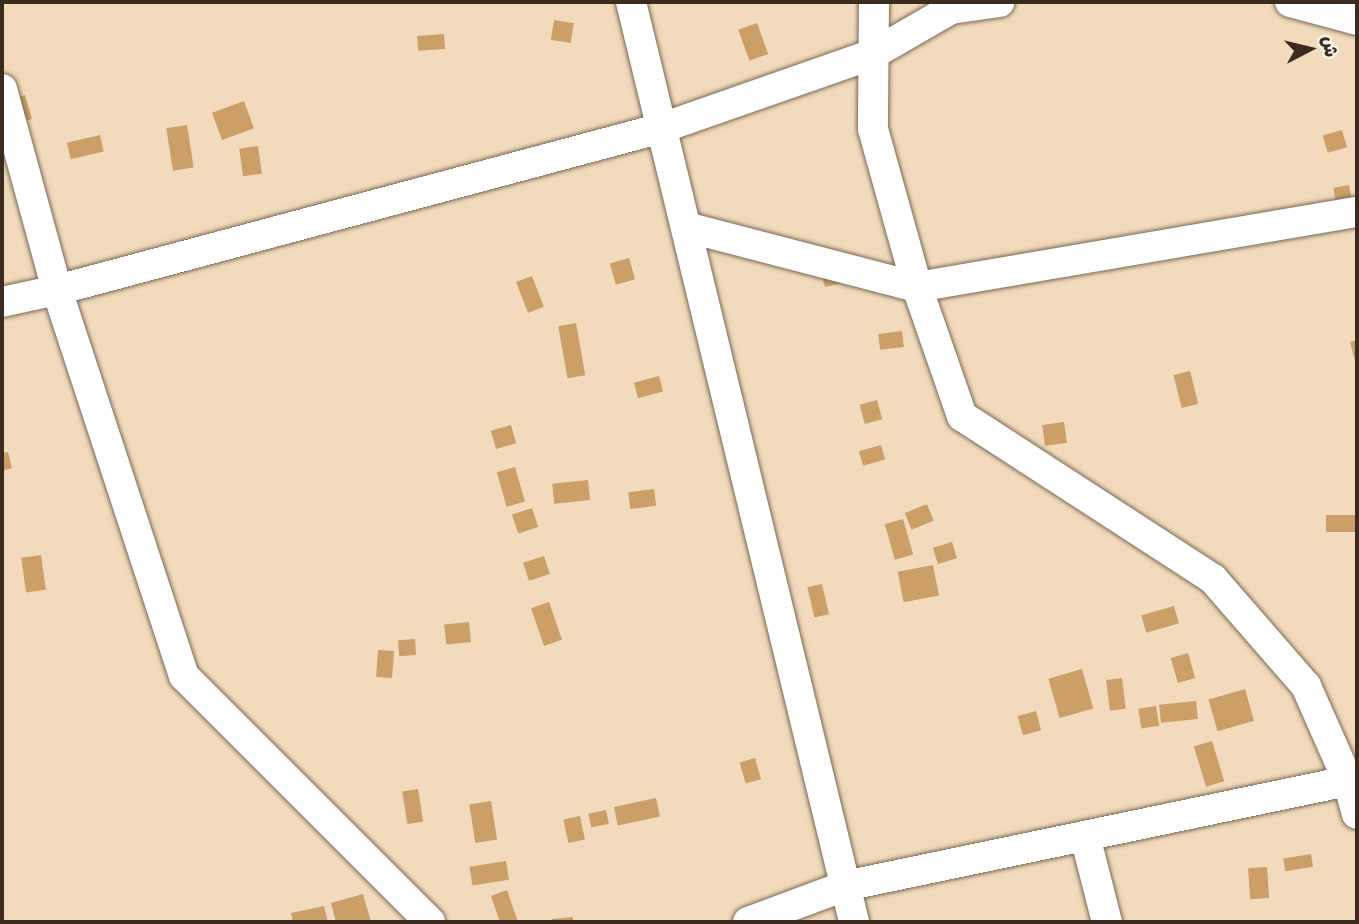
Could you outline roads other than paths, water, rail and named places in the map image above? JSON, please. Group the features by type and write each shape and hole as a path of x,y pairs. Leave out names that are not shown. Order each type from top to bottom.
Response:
{"street":[{"path":"631,2 854,922"},
{"path":"874,2 873,129 917,287 962,416 1213,579 1306,686 1353,780 1357,814"},
{"path":"2,302 57,290 662,128 873,54 951,9 999,2"},
{"path":"1290,2 1357,20"},
{"path":"2,89 57,290 184,676 430,922"},
{"path":"686,227 917,287 1357,212"},
{"path":"748,922 845,886 1353,780"},
{"path":"1085,836 1107,922"}]}
